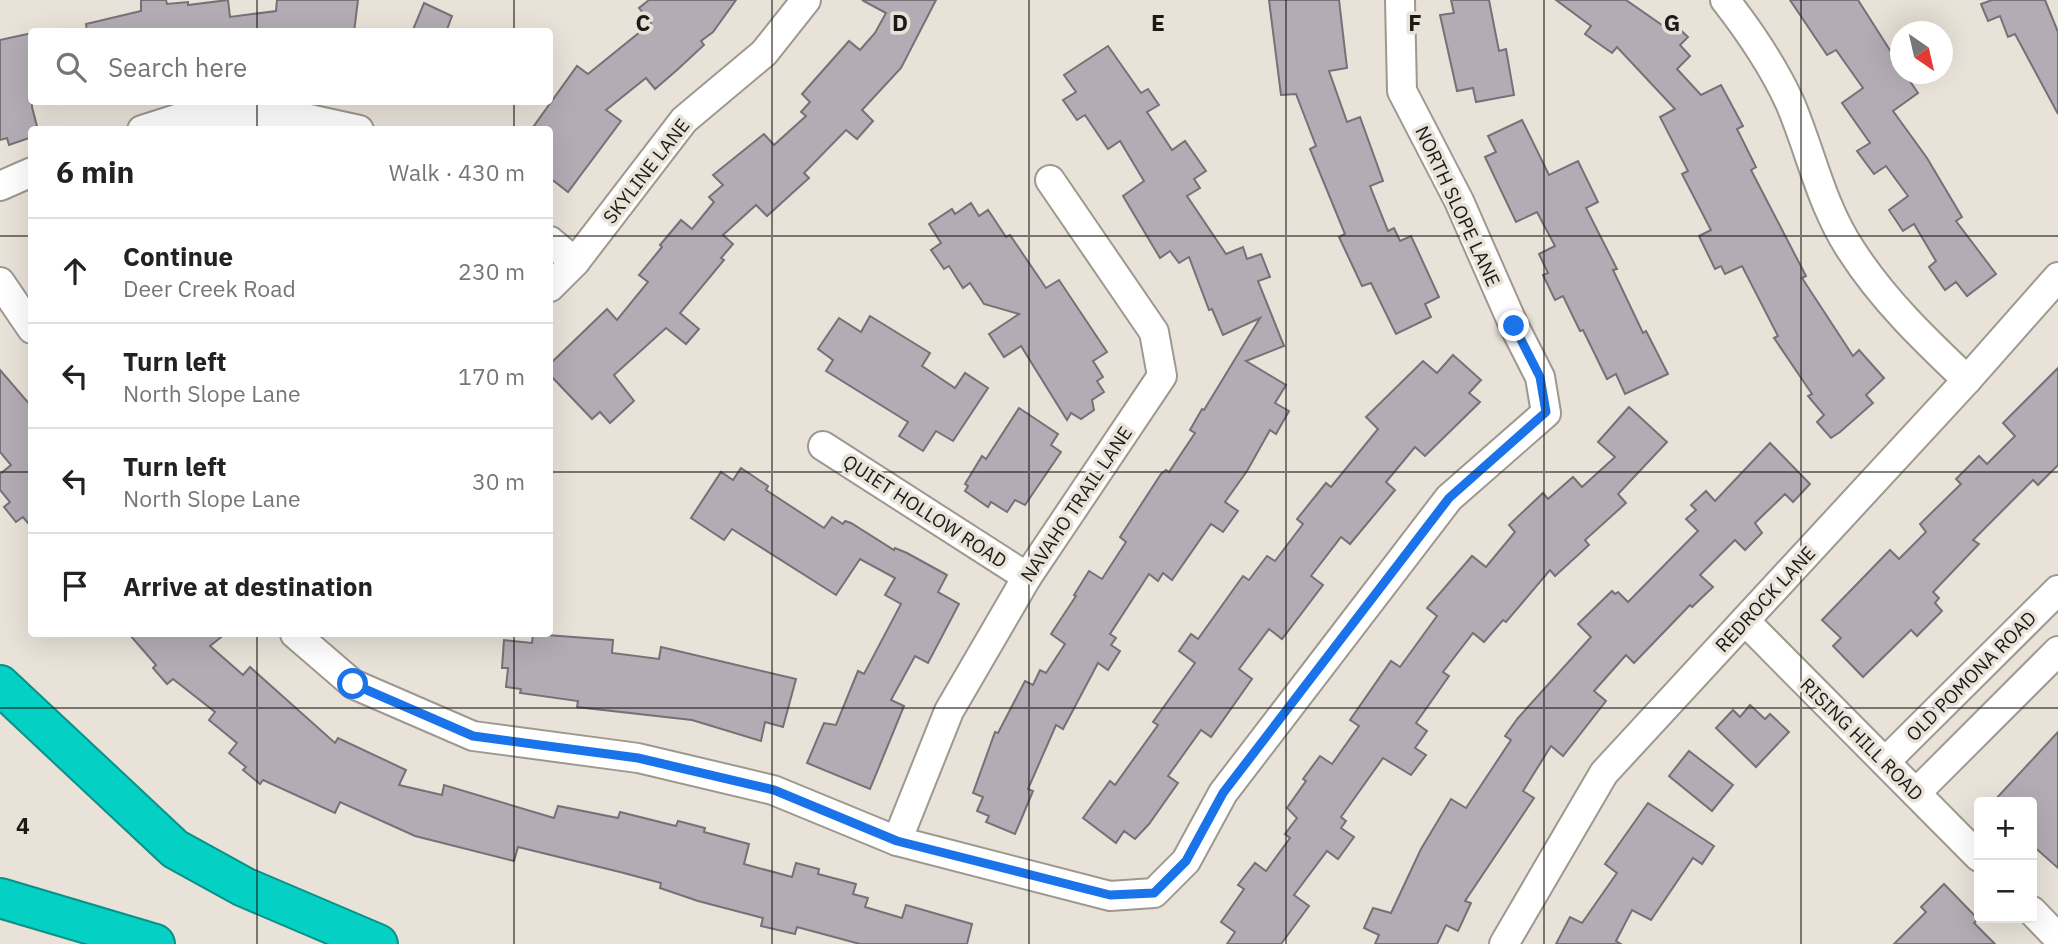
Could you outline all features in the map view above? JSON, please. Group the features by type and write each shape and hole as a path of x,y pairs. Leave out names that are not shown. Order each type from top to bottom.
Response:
{"highway":[{"path":"0,685 175,849 244,887 378,944"},
{"path":"5,899 155,944"}],"street":[{"name":"SKYLINE LANE","path":"553,284 575,262 684,120 764,53 806,0"},
{"name":"NORTH SLOPE LANE","path":"897,841 1110,895 1154,893 1186,861 1223,793 1449,498 1546,412 1540,377 1514,326 1459,201 1402,91 1400,0"},
{"path":"1725,0 1753,36 1790,103 1820,191 1850,250 1907,323 1968,380"},
{"path":"154,126 192,114 277,112 341,126"},
{"path":"0,186 28,174"},
{"name":"NAVAHO TRAIL LANE","path":"897,841 949,711 1027,577 1162,376 1154,332 1050,180"},
{"path":"553,244 575,262"},
{"name":"REDROCK LANE","path":"1504,944 1604,773 1968,380 2058,277"},
{"path":"0,282 28,323"},
{"name":"QUIET HOLLOW ROAD","path":"823,446 1027,577"},
{"name":"OLD POMONA ROAD","path":"1885,762 2058,590"},
{"name":"RISING HILL ROAD","path":"1745,621 1974,852"},
{"path":"298,637 353,684 473,736 638,758 774,790 897,841"},
{"path":"1916,793 2058,651"},
{"path":"2037,916 2058,937"}],"building":[{"path":"141,0 166,0 167,4 188,2 188,5 228,0 230,17 276,11 277,0 358,0 354,28 86,28 86,24 141,11"},
{"path":"649,0 736,0 713,32 701,41 704,45 655,89 646,78 606,110 621,121 568,192 553,180 553,126 534,126 549,105 553,105 553,99 577,66 588,74 651,23 639,8"},
{"path":"862,0 936,0 901,68 862,110 873,121 857,139 846,130 804,173 809,178 767,216 756,205 723,235 733,244 721,258 724,260 680,313 699,329 686,344 666,328 614,375 634,401 610,423 600,412 592,419 553,378 553,361 607,309 617,320 648,282 639,275 662,247 660,245 681,220 692,229 714,202 709,197 723,185 713,175 764,134 774,145 806,116 801,112 810,102 802,94 849,41 860,50 875,33 886,13"},
{"path":"1269,0 1339,0 1347,68 1329,71 1347,122 1360,117 1383,181 1370,186 1388,231 1394,228 1400,241 1411,236 1439,297 1425,304 1431,317 1396,334 1371,283 1362,286 1339,237 1345,234 1310,149 1316,146 1296,94 1281,95"},
{"path":"1451,0 1489,0 1499,51 1506,49 1514,95 1476,102 1473,88 1457,91 1440,15 1454,13"},
{"path":"1556,0 1626,0 1662,25 1670,20 1688,37 1680,45 1690,56 1677,69 1701,95 1721,85 1743,126 1737,129 1756,167 1751,170 1806,276 1802,278 1853,356 1859,350 1884,378 1866,395 1873,403 1831,438 1817,422 1824,415 1808,396 1812,394 1774,338 1778,336 1742,266 1725,274 1721,266 1715,269 1699,236 1711,230 1682,174 1688,171 1660,117 1675,109 1617,47 1612,53 1585,34 1591,26"},
{"path":"1790,0 1858,0 1890,50 1890,84 1912,84 1918,93 1893,111 1927,158 1962,217 1956,221 1996,274 1967,296 1956,282 1945,290 1929,267 1936,261 1914,224 1903,231 1889,210 1908,196 1886,166 1874,174 1857,151 1870,143 1842,103 1863,88 1836,50 1827,55"},
{"path":"1992,0 2045,0 2058,32 2058,114 2015,34 2008,37 2000,16 1988,21 1981,4"},
{"path":"424,3 452,16 448,28 414,28"},
{"path":"28,34 28,105 32,105 37,126 28,126 28,138 9,145 7,138 0,140 0,40"},
{"path":"1108,46 1141,93 1148,89 1159,105 1147,112 1172,150 1185,141 1206,171 1194,179 1200,188 1187,196 1226,254 1243,247 1247,259 1261,254 1270,277 1258,281 1284,346 1246,361 1286,385 1275,403 1289,411 1276,434 1270,430 1247,471 1225,502 1238,511 1223,532 1211,524 1172,580 1163,573 1158,581 1149,574 1110,634 1116,638 1111,645 1120,651 1108,670 1098,663 1063,729 1056,725 1028,789 1033,791 1015,834 986,822 989,816 977,811 983,797 973,793 995,732 998,733 1025,681 1033,685 1040,670 1046,673 1065,644 1051,634 1076,596 1074,595 1089,571 1102,579 1126,542 1120,537 1161,474 1166,470 1169,472 1195,433 1190,430 1260,318 1223,335 1212,309 1209,310 1189,257 1179,263 1170,251 1160,258 1123,196 1144,181 1120,141 1108,149 1085,115 1077,120 1063,100 1076,92 1064,75"},
{"path":"1522,120 1549,175 1578,161 1598,202 1586,208 1617,269 1613,270 1643,333 1646,331 1668,374 1625,394 1616,374 1607,379 1563,296 1555,300 1543,275 1548,273 1539,254 1555,246 1537,212 1516,222 1485,157 1496,152 1488,136"},
{"path":"971,203 979,216 988,210 1006,237 1010,235 1046,288 1059,280 1107,352 1093,361 1103,377 1097,381 1104,392 1092,400 1094,410 1081,419 1071,413 1067,420 1021,346 1004,357 989,334 1019,314 984,304 970,283 963,288 949,266 944,269 931,250 941,243 929,224 952,209 955,214"},
{"path":"870,316 930,353 922,366 955,388 965,373 988,388 953,441 936,431 923,451 899,436 908,422 826,371 833,360 818,349 839,318 861,332"},
{"path":"1453,355 1481,380 1469,393 1480,402 1425,456 1415,447 1386,482 1395,490 1350,544 1341,537 1311,576 1323,585 1282,639 1269,629 1239,669 1252,679 1211,737 1201,730 1168,776 1178,783 1149,824 1135,839 1124,831 1116,843 1083,818 1110,781 1115,785 1158,725 1153,722 1195,663 1179,651 1191,634 1198,639 1243,576 1249,580 1267,556 1275,561 1303,524 1297,519 1326,483 1331,487 1378,429 1366,417 1423,361 1437,373"},
{"path":"2058,368 2058,465 2038,485 2033,480 1973,540 1979,544 1933,592 1939,598 1935,603 1942,611 1917,636 1911,630 1863,677 1833,646 1841,638 1822,620 1890,550 1899,559 1926,532 1920,524 1961,484 1956,479 1979,456 1987,464 2015,436 2003,423"},
{"path":"0,370 28,402 28,523 23,517 16,522 4,507 10,502 0,490 0,474 11,465 0,452"},
{"path":"1629,407 1667,442 1618,494 1626,503 1585,540 1589,545 1555,576 1550,570 1506,622 1503,620 1484,642 1473,633 1443,672 1449,676 1416,723 1427,731 1415,748 1426,755 1411,775 1383,758 1341,817 1346,821 1341,828 1354,837 1338,859 1327,851 1294,895 1309,906 1281,944 1227,944 1235,932 1221,922 1244,889 1238,885 1255,863 1266,871 1290,838 1285,834 1297,818 1287,808 1306,781 1303,779 1320,756 1332,764 1359,726 1350,720 1391,661 1400,667 1437,616 1427,608 1472,556 1486,567 1515,532 1509,525 1543,493 1548,499 1573,477 1582,487 1615,457 1598,442"},
{"path":"1019,408 1058,434 1051,445 1061,452 1025,505 1015,500 1007,512 991,502 988,507 965,491 968,486 965,484 982,456 986,459"},
{"path":"1770,443 1810,484 1793,502 1785,494 1755,523 1762,533 1745,550 1735,540 1700,575 1713,587 1692,607 1690,605 1634,663 1626,655 1594,691 1606,701 1563,756 1551,746 1523,791 1534,798 1465,901 1471,903 1458,931 1446,925 1437,944 1375,944 1379,935 1364,928 1373,908 1391,913 1421,849 1451,799 1466,808 1511,740 1505,736 1518,718 1591,637 1578,624 1612,591 1615,594 1618,592 1628,602 1698,531 1686,519 1696,510 1691,505 1706,491 1715,501"},
{"path":"741,468 768,486 766,490 824,528 832,517 843,524 845,521 851,523 894,550 895,548 907,553 947,575 938,592 959,604 928,663 915,656 891,700 904,706 870,789 807,763 824,723 836,725 858,671 864,674 901,604 885,595 895,578 860,559 836,595 732,529 724,540 691,518 721,472 733,480"},
{"path":"553,636 613,640 612,653 659,659 661,647 796,679 783,727 765,722 761,741 692,720 577,707 578,701 520,693 521,689 506,687 508,668 502,668 504,640 532,643 533,637"},
{"path":"132,637 221,637 210,646 243,675 250,667 335,743 338,738 406,770 399,785 442,795 444,785 554,818 558,806 618,818 620,812 676,826 678,821 705,828 704,832 749,844 744,864 792,877 796,863 819,869 818,874 856,884 853,894 868,898 865,907 902,918 906,905 972,924 967,944 860,944 797,927 795,934 761,926 763,918 698,901 660,888 661,883 620,872 518,847 514,861 415,836 340,802 335,813 263,780 260,784 243,770 246,767 229,753 237,743 209,720 215,712 173,679 167,684 153,668 156,665"},
{"path":"1750,705 1765,719 1770,714 1789,732 1756,767 1716,728 1733,710 1740,717"},
{"path":"2058,732 2058,868 2037,849 2037,797 1998,797"},
{"path":"1689,751 1733,785 1712,811 1669,776"},
{"path":"1648,803 1714,846 1702,864 1693,858 1651,920 1632,910 1616,941 1621,944 1556,944 1570,917 1582,923 1617,873 1605,864"},
{"path":"1944,884 1974,915 1974,923 1995,944 1894,944 1926,912 1921,907"}],"route":[{"path":"353,684 473,736 638,758 774,790 897,841 1110,895 1154,893 1186,861 1223,793 1449,498 1546,412 1540,377 1514,326"}]}
